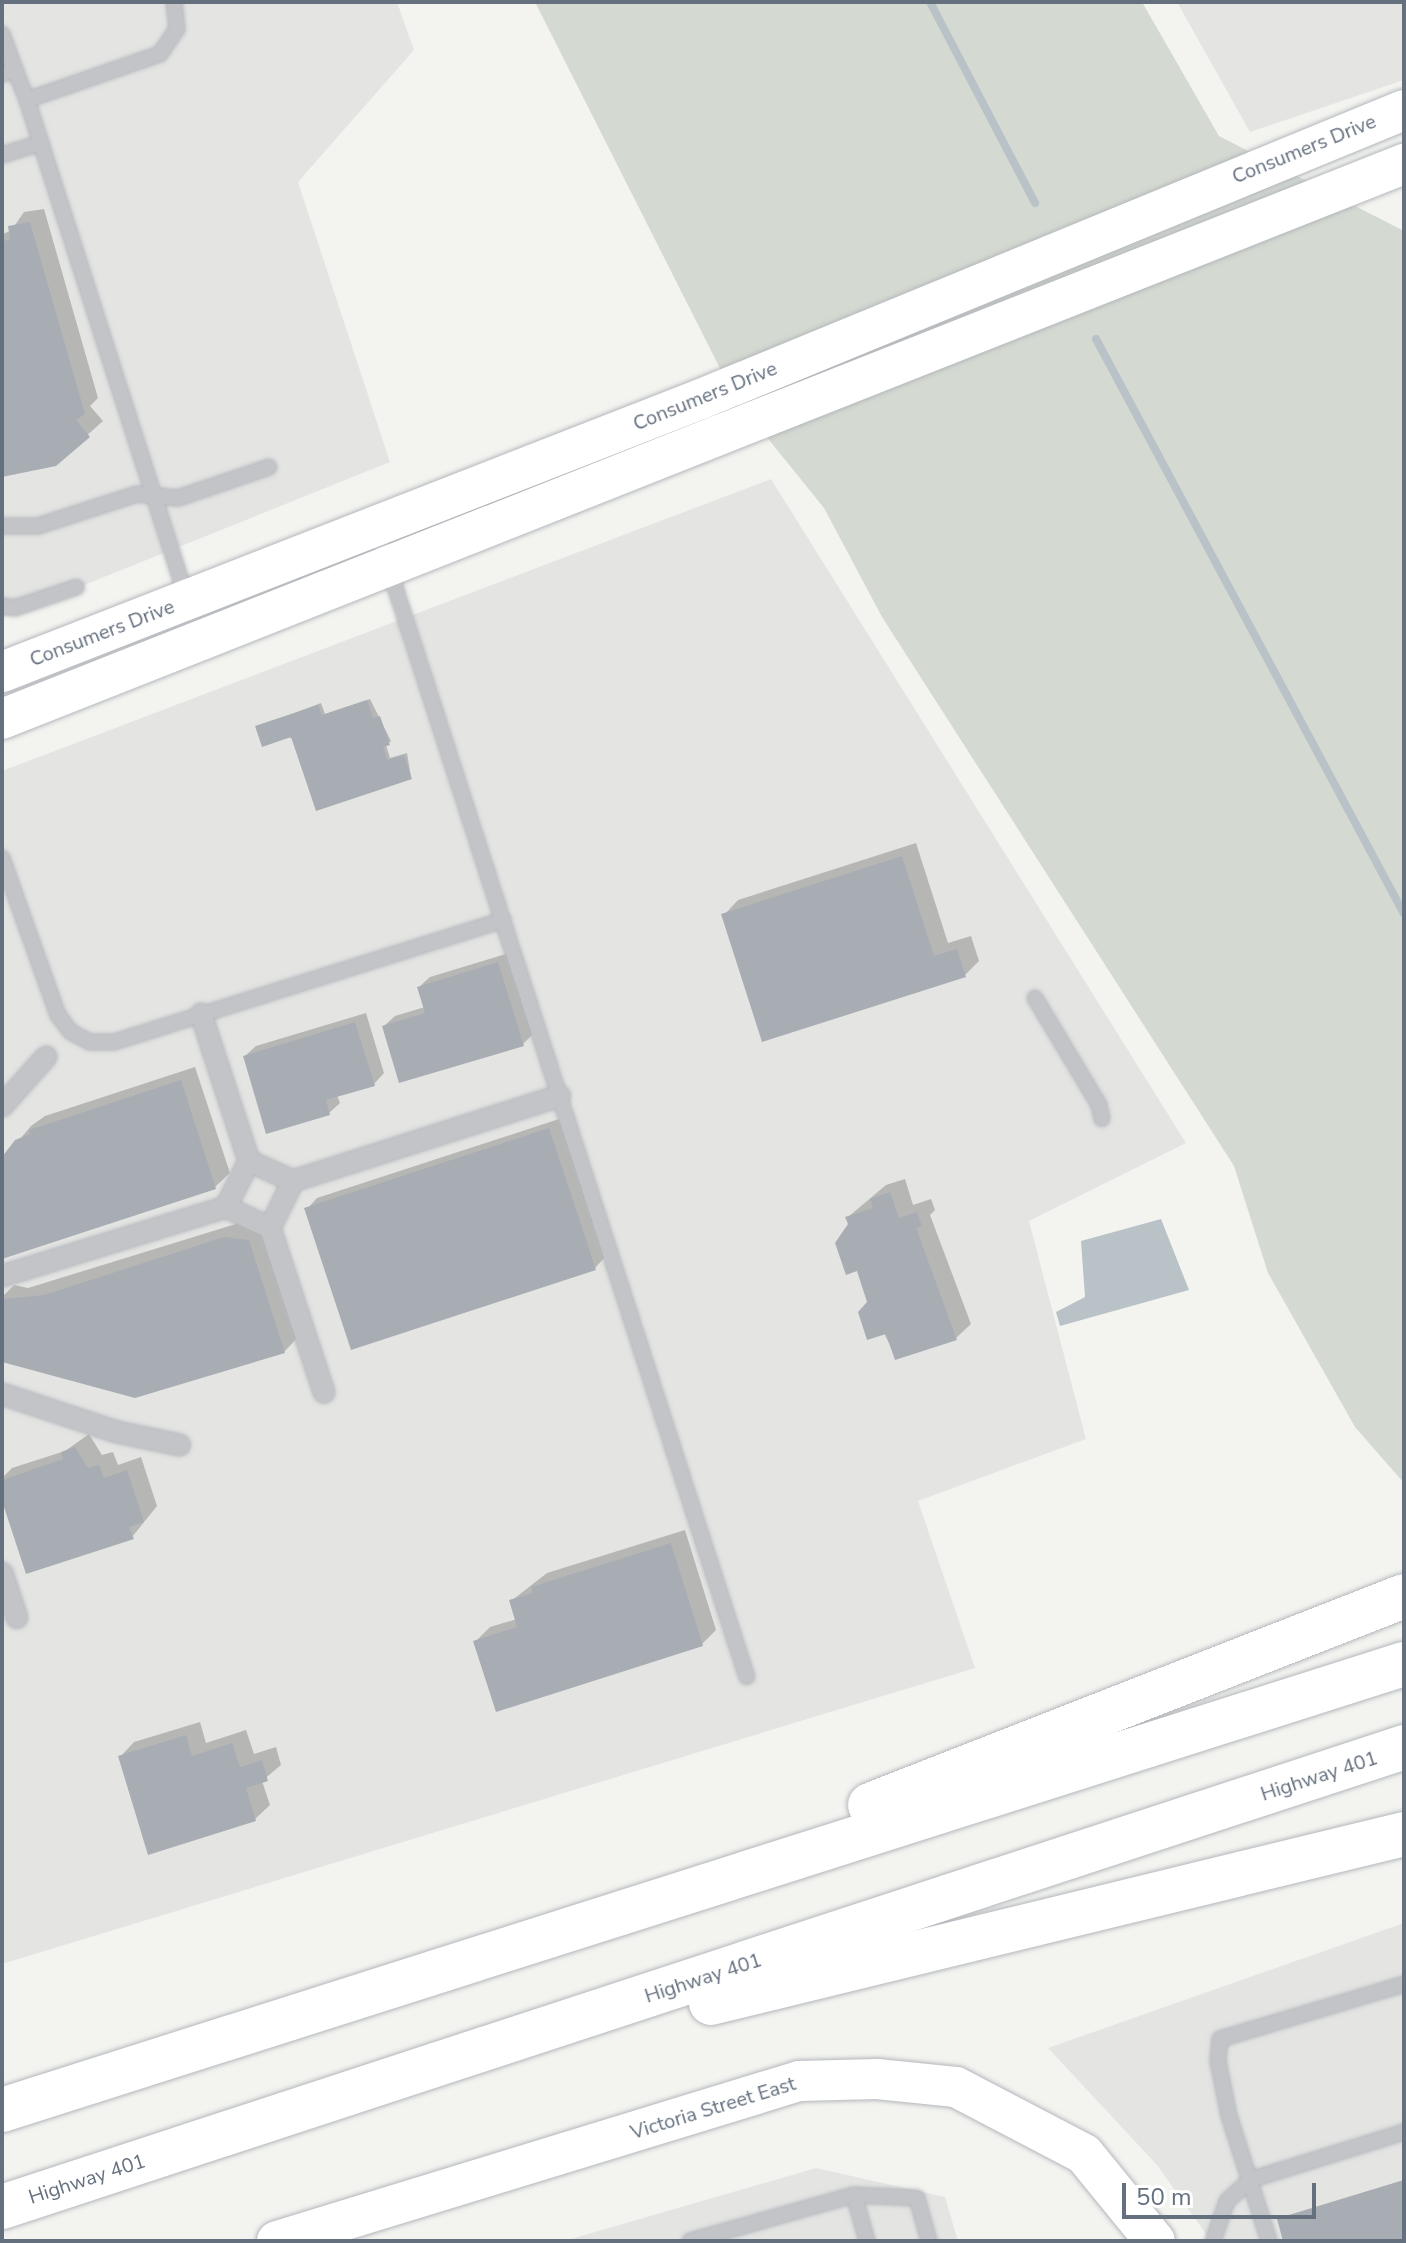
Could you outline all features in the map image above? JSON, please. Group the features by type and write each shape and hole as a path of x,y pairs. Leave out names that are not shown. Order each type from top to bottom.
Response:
{"highway":[{"path":"508,1950 1404,1596"},
{"path":"2,2110 1404,1664"},
{"name":"Highway 401","path":"2,2207 1404,1747"},
{"path":"386,2082 1404,1834"}],"main road":[{"name":"Consumers Drive","path":"2,672 376,528 1404,110"},
{"name":"Consumers Drive","path":"2,719 1404,164"},
{"name":"Victoria Street East","path":"277,2241 799,2081 877,2079 956,2087 1084,2154 1155,2241"}],"street":[{"path":"201,1014 249,1161 226,1207"},
{"path":"2,1106 46,1057"},
{"path":"249,1161 293,1181 560,1096"},
{"path":"293,1181 270,1228 324,1392"},
{"path":"2,1276 226,1207 270,1228"},
{"path":"2,1394 117,1432 180,1445"},
{"path":"2,1573 17,1618"}],"lane":[{"path":"27,100 160,54 177,29 174,2"},
{"path":"2,34 8,72 27,100 188,600"},
{"path":"2,155 41,143"},
{"path":"2,526 38,526 137,494 178,498 269,467"},
{"path":"376,528 747,1677"},
{"path":"2,606 15,608 77,587"},
{"path":"2,858 58,1015 71,1032 90,1042 114,1042 503,920"},
{"path":"1035,998 1099,1105 1102,1119"},
{"path":"1269,2241 1224,2096 1220,2039 1404,1984"},
{"path":"1213,2241 1227,2201 1250,2180 1404,2132"},
{"path":"854,2195 867,2241"},
{"path":"690,2241 854,2195 917,2198 929,2241"}],"shaded area":[{"path":"2,2 397,2 414,50 298,182 390,462 2,618"},
{"path":"535,2 1142,2 1219,136 1404,231 1404,1483 1355,1427 1268,1273 1234,1166 882,617 824,508 735,398"},
{"path":"1177,2 1404,2 1404,80 1250,132"},
{"path":"771,479 1186,1143 1029,1221 1086,1439 918,1501 975,1668 2,1964 2,771"},
{"path":"1161,1219 1189,1290 1060,1326 1056,1312 1085,1297 1081,1241"},
{"path":"1404,1923 1404,2241 1211,2241 1157,2165 1048,2048"},
{"path":"816,2168 945,2197 958,2241 564,2241"}],"building":[{"path":"30,222 85,414 76,420 90,437 56,466 2,477 2,242 10,239 8,226"},
{"path":"367,700 373,718 380,716 390,745 383,747 387,760 404,755 412,779 316,811 291,737 262,747 255,726 318,705 322,715"},
{"path":"902,856 934,956 957,949 966,977 762,1042 721,914"},
{"path":"498,962 524,1046 399,1083 382,1026 425,1013 417,987"},
{"path":"355,1022 375,1086 326,1100 330,1115 266,1134 243,1056"},
{"path":"181,1080 216,1189 2,1259 2,1157 15,1140 30,1134 29,1130"},
{"path":"549,1128 596,1270 351,1350 304,1208"},
{"path":"890,1192 899,1218 917,1212 922,1226 916,1228 957,1340 895,1360 886,1334 867,1340 858,1312 867,1302 857,1271 846,1275 835,1243 848,1224 845,1217 873,1208 870,1199"},
{"path":"224,1237 249,1240 285,1353 135,1398 2,1362 2,1299 44,1295"},
{"path":"75,1447 88,1468 99,1465 104,1478 127,1470 144,1522 129,1527 134,1539 26,1574 2,1501 2,1480 63,1459 61,1452"},
{"path":"671,1543 703,1646 496,1712 473,1641 517,1627 509,1600 533,1593 531,1587"},
{"path":"186,1735 192,1756 232,1743 240,1767 262,1760 268,1781 246,1788 256,1821 148,1855 118,1756"},
{"path":"1404,2180 1404,2241 1283,2241 1277,2219"}],"waterway":[{"path":"930,2 1035,203"},
{"path":"1096,339 1404,914"}]}
